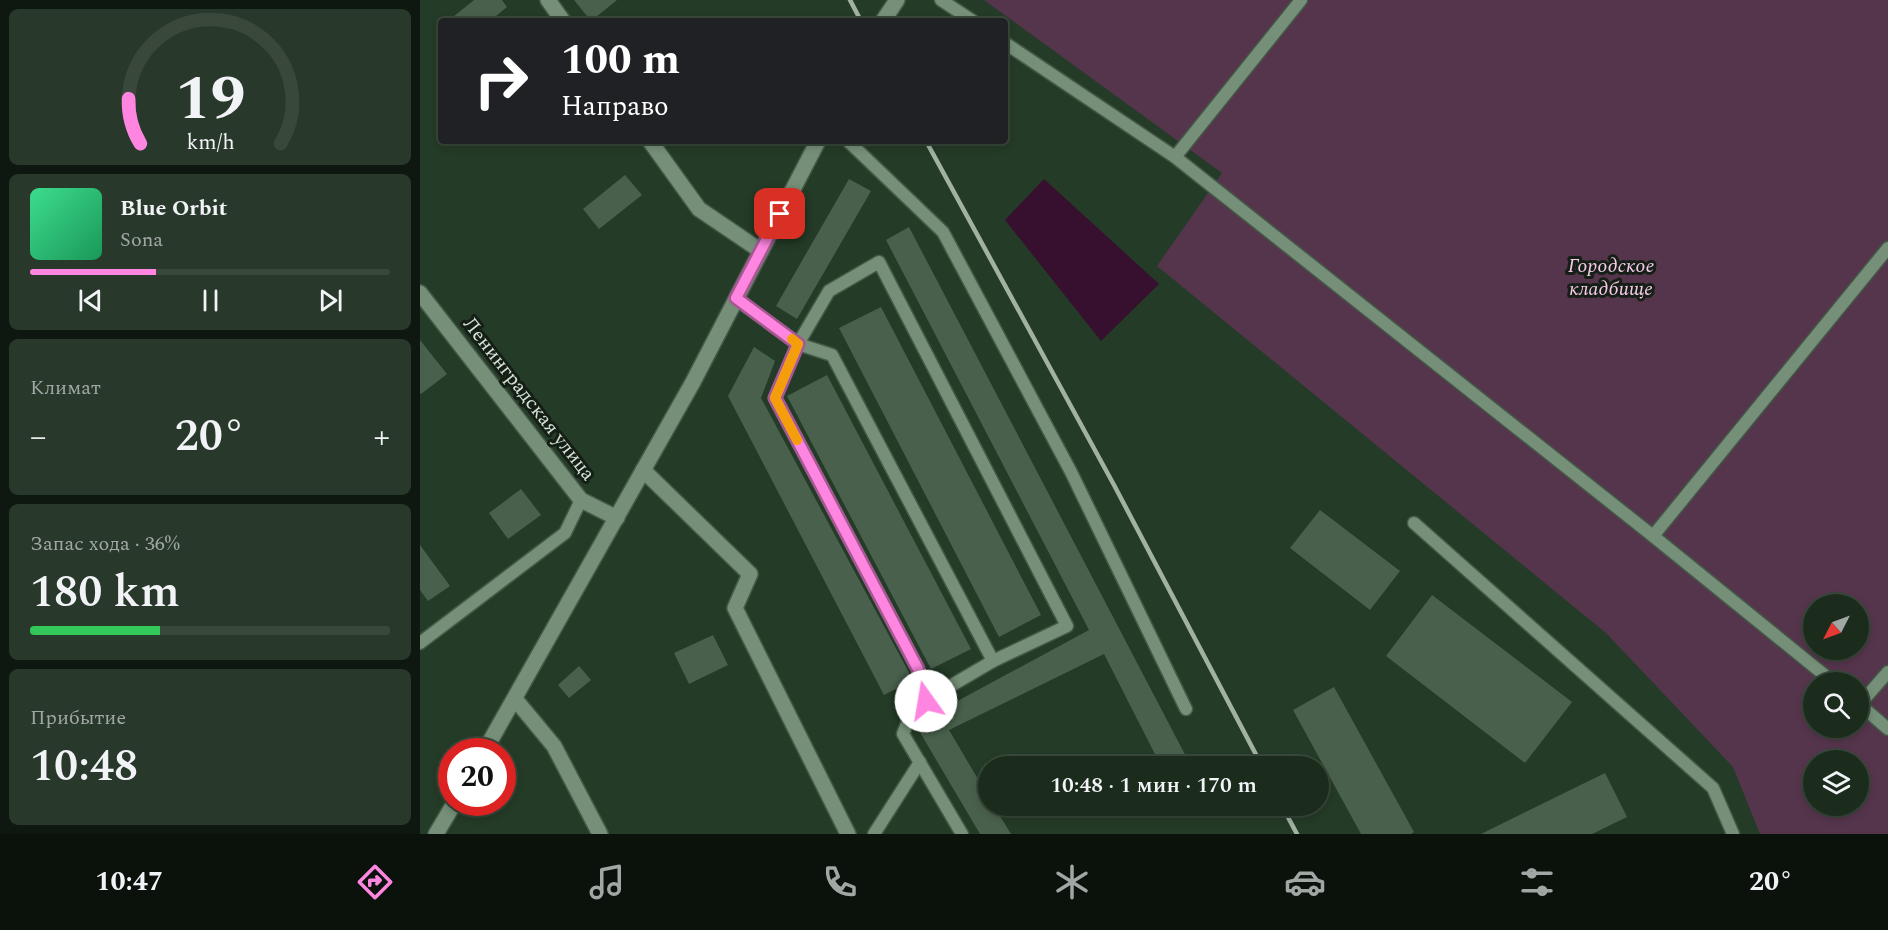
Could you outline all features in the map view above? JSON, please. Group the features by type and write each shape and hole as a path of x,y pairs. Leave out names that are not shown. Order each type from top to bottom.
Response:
{"street":[{"path":"548,0 561,18"},
{"path":"885,18 897,0"},
{"path":"652,144 699,209 761,251"},
{"path":"492,738 693,382 816,144"},
{"name":"Ленинградская улица","path":"422,298 581,500 616,518"},
{"path":"643,470 750,574 735,608 848,834"},
{"path":"515,699 554,746 600,834"},
{"path":"436,834 447,816"}],"lane":[{"path":"941,0 968,18"},
{"path":"1175,157 1301,0"},
{"path":"1008,45 1175,157 1821,672"},
{"path":"851,144 943,232 1071,472 1186,710"},
{"path":"1653,536 1888,248"},
{"path":"926,701 918,669 775,398 798,344 829,291 879,262 1066,626 993,661 926,701 913,708 903,734 962,834"},
{"path":"736,298 798,344 832,355 993,661"},
{"path":"420,643 565,533 581,500"},
{"path":"1413,523 1713,788 1733,834"},
{"path":"1869,693 1888,672"},
{"path":"1869,713 1888,729"},
{"path":"874,834 920,762"}],"green space":[{"name":"Городское кладбище","path":"984,0 1888,0 1888,834 1760,834 1733,767 1606,633 1157,266 1222,173"}],"shaded area":[{"path":"1044,179 1159,284 1101,341 1005,220"}],"building":[{"path":"474,0 502,0 507,7 494,18 452,18"},
{"path":"574,0 617,0 595,18 589,18"},
{"path":"625,175 642,195 599,229 583,209"},
{"path":"849,179 871,191 797,319 776,306"},
{"path":"909,227 1186,756 1156,756 1104,654 949,730 978,779 978,816 1000,816 1011,834 980,834 915,724 1089,630 886,240"},
{"path":"881,307 1041,615 999,637 839,328"},
{"path":"420,340 447,374 421,394 420,393"},
{"path":"754,347 775,361 761,398 913,680 884,695 728,396"},
{"path":"827,375 971,649 931,669 787,396"},
{"path":"521,489 541,515 508,539 489,513"},
{"path":"1320,510 1400,571 1370,610 1290,548"},
{"path":"420,545 450,586 428,601 420,590"},
{"path":"1432,595 1572,702 1525,763 1386,656"},
{"path":"713,635 728,665 689,684 674,653"},
{"path":"579,666 591,680 569,698 558,685"},
{"path":"1334,687 1414,832 1411,834 1361,834 1329,776 1329,756 1318,756 1293,710"},
{"path":"1605,773 1627,817 1592,834 1481,834"}],"railway":[{"path":"850,0 859,18"},
{"path":"928,144 1114,485 1257,756"},
{"path":"1287,816 1297,834"}],"slow traffic":[{"path":"792,339 798,344 775,398 797,440"}],"route":[{"path":"780,214 736,298 798,344 775,398 918,669 926,701"}]}
